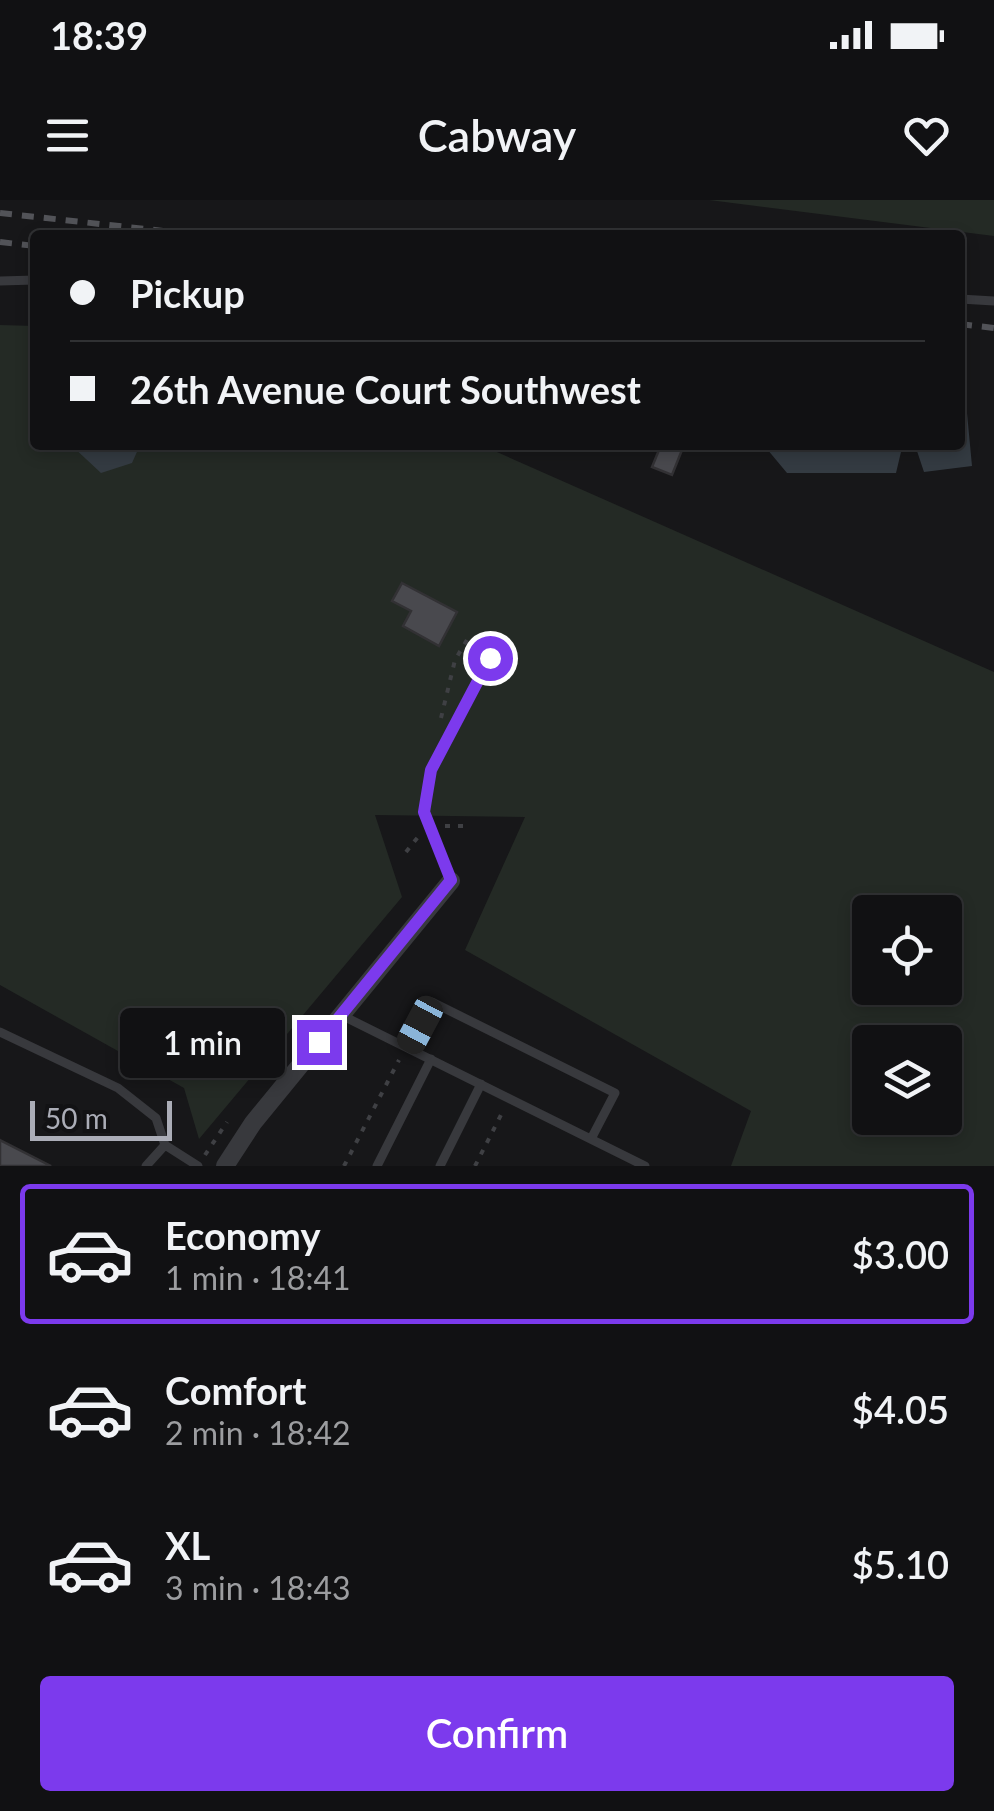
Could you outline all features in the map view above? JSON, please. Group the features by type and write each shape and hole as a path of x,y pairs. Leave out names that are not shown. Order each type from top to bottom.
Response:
{"street":[{"path":"225,1166 253,1123 451,880"}],"lane":[{"path":"0,281 30,280"},
{"path":"965,299 994,301"},
{"path":"451,880 424,812 431,770 490,658"},
{"path":"408,1048 432,1002 614,1093 591,1139"},
{"path":"341,1015 645,1166"},
{"path":"0,1032 118,1088 156,1118 165,1145 198,1166"},
{"path":"377,1166 431,1059"},
{"path":"440,1166 481,1084"},
{"path":"146,1166 165,1145"}],"path":[{"path":"344,1166 400,1060 425,1072"},
{"path":"474,1097 503,1112 476,1166"},
{"path":"198,1166 227,1122"}],"shaded area":[{"path":"709,200 994,200 994,236"},
{"path":"0,325 30,326 30,450 492,450 994,672 994,1166 731,1166 751,1111 465,950 525,817 375,815 402,897 199,1139 184,1088 0,985"},
{"path":"965,411 972,466 924,472 917,450 965,450"},
{"path":"76,450 138,450 132,463 101,473"},
{"path":"768,450 904,450 896,473 787,473"}],"building":[{"path":"659,450 682,450 672,475 652,467"},
{"path":"402,583 457,612 439,646 403,626 411,611 392,601"},
{"path":"0,1140 51,1166 0,1166"}],"railway":[{"path":"0,213 155,230"},
{"path":"0,242 30,245"},
{"path":"965,325 994,328"}],"route":[{"path":"319,1042 451,880 424,812 431,770 490,658"}]}
